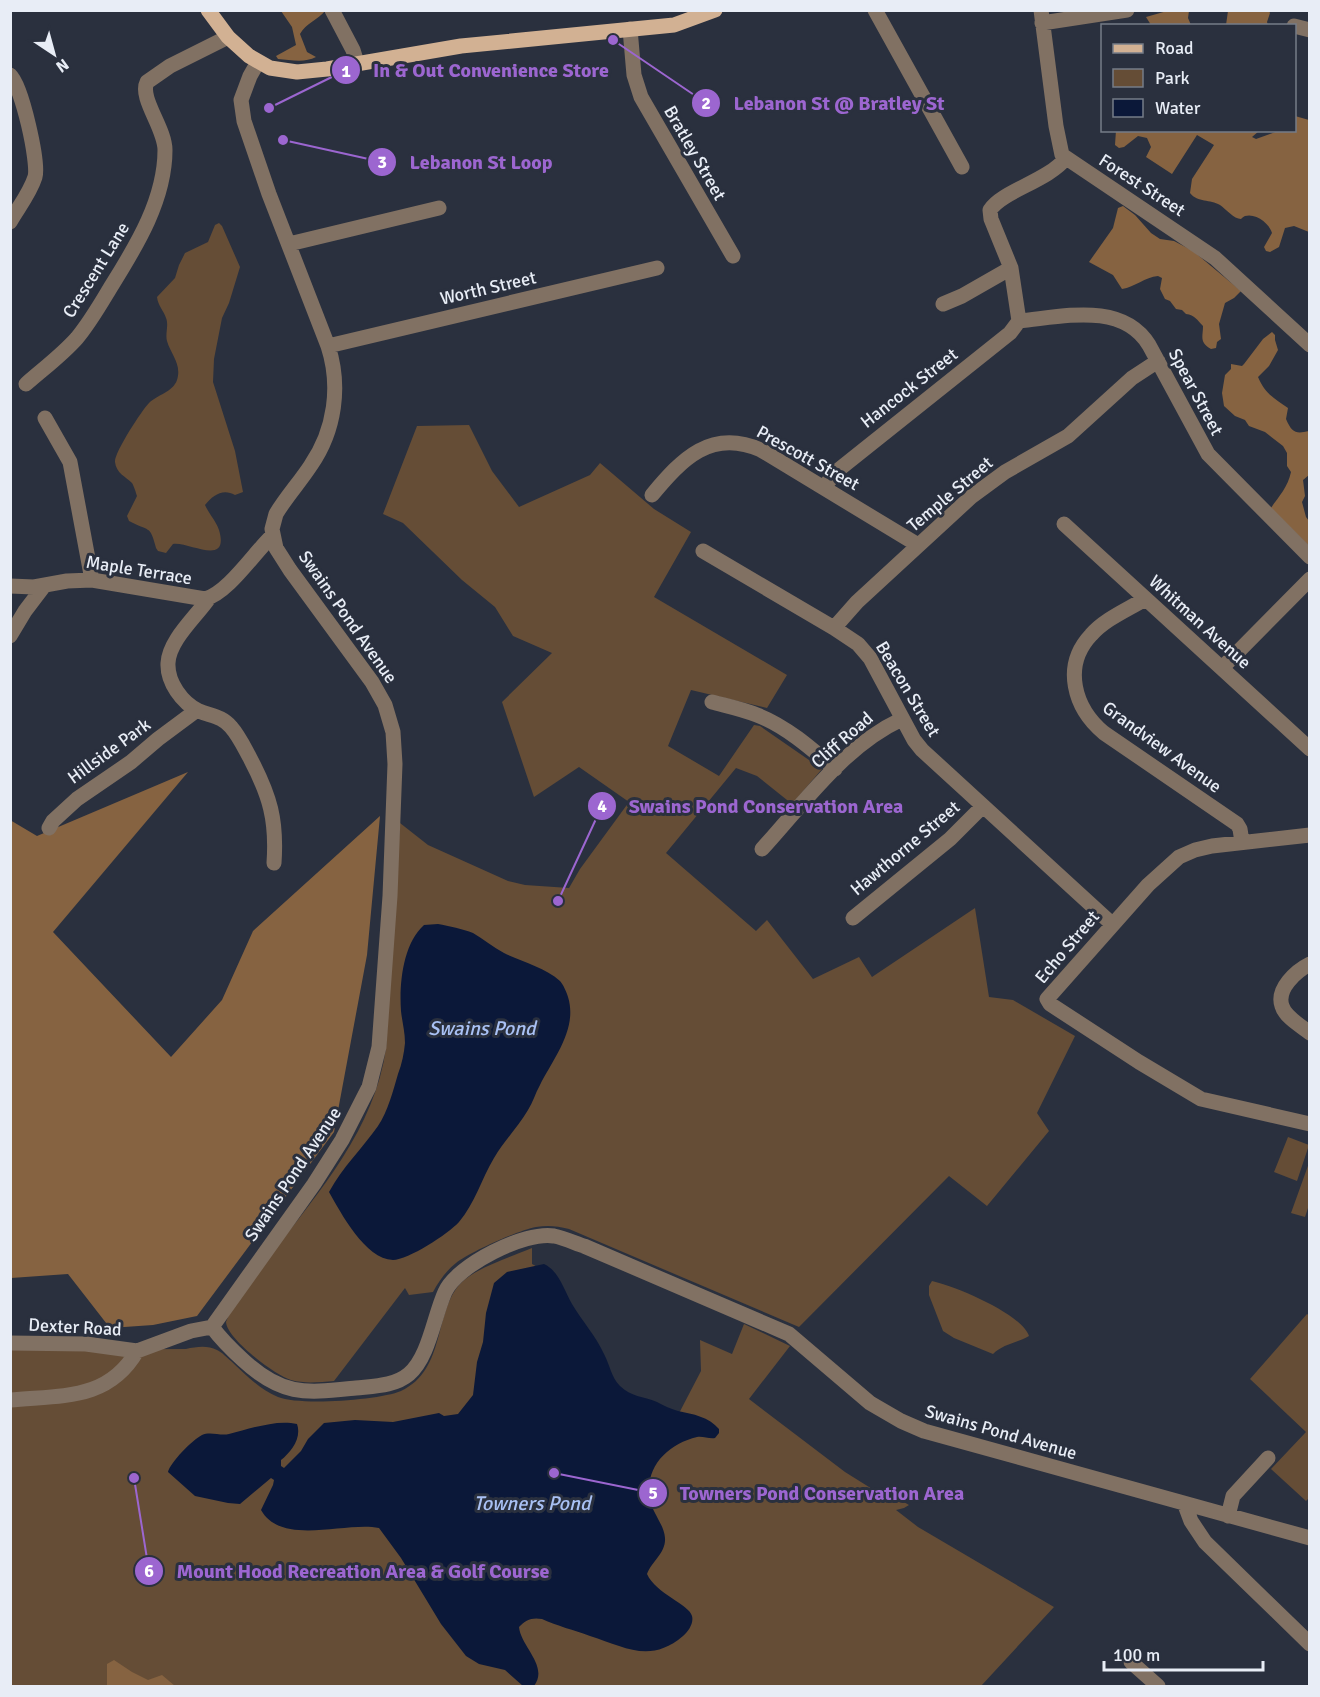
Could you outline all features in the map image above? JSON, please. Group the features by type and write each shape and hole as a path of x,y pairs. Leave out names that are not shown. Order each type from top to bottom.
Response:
{"main road":[{"path":"208,10 228,37 258,62 277,69 297,72 461,46 674,25 715,10"}],"street":[{"path":"332,10 353,50 357,63"},
{"path":"875,10 962,167"},
{"path":"1019,321 1011,268 991,219 991,208 1054,170 1066,158 1060,149 1041,16 1127,10"},
{"name":"Bratley Street","path":"630,29 634,75 641,97 733,256"},
{"name":"Crescent Lane","path":"26,384 70,345 94,316 137,246 144,230 160,186 165,151 162,131 144,89 147,82 162,70 228,37"},
{"path":"258,62 241,100 243,115 256,159 328,346 335,378 334,402 329,429 312,463 276,514 272,536"},
{"path":"10,75 17,83 24,103 36,170 33,183 10,222"},
{"name":"Forest Street","path":"1066,158 1215,258 1310,345"},
{"path":"289,244 440,208"},
{"name":"Worth Street","path":"328,346 657,268"},
{"path":"943,304 949,303 1011,268"},
{"name":"Spear Street","path":"1019,321 1096,314 1125,323 1142,335 1208,454 1310,557"},
{"name":"Hancock Street","path":"824,488 837,471 1001,340 1019,321"},
{"name":"Temple Street","path":"834,627 857,602 976,493 1005,472 1068,436 1132,378 1158,361"},
{"path":"45,418 70,462 84,548 92,580"},
{"name":"Prescott Street","path":"651,495 681,462 708,447 729,441 740,442 761,450 918,545"},
{"name":"Whitman Avenue","path":"1064,524 1310,749"},
{"name":"Maple Terrace","path":"10,586 44,586 67,581 92,580 194,598 208,598 225,587 272,536"},
{"name":"Swains Pond Avenue","path":"272,536 286,564 372,682 385,705 393,732 395,764 392,853 379,1047 369,1087 342,1140 319,1177 212,1327 224,1342 264,1378 277,1386 320,1392 392,1383 408,1374 419,1362 445,1291 459,1273 500,1249 529,1239 554,1236 584,1246 789,1334 861,1395 886,1412 913,1426 947,1438 1310,1538"},
{"name":"Beacon Street","path":"703,551 834,627 863,650 922,750 1112,924"},
{"path":"1222,668 1310,579"},
{"path":"10,636 44,586"},
{"path":"208,598 180,634 170,652 168,664 171,683 178,693 197,710 220,717 231,726 265,785 276,838 274,863"},
{"name":"Grandview Avenue","path":"1145,599 1100,627 1084,643 1075,669 1075,687 1081,707 1090,720 1104,733 1237,824 1242,842"},
{"path":"712,702 742,709 764,718 801,741 835,769"},
{"name":"Hillside Park","path":"49,828 53,821 77,799 131,762 197,710"},
{"name":"Cliff Road","path":"762,849 835,769 869,739 902,719"},
{"name":"Hawthorne Street","path":"853,918 950,839 982,807"},
{"name":"Echo Street","path":"1310,835 1198,849 1179,857 1166,867 1112,924 1048,995 1047,999 1050,1004 1188,1093 1223,1105 1310,1124"},
{"path":"1310,964 1298,971 1283,991 1281,1000 1283,1010 1310,1033"},
{"path":"10,1400 68,1396 97,1388 114,1378 132,1360 137,1351 191,1331 212,1327"},
{"name":"Dexter Road","path":"10,1343 86,1344 137,1351"},
{"path":"1228,1516 1233,1496 1269,1458"},
{"path":"1185,1505 1191,1521 1205,1542 1310,1644"},
{"path":"1131,1662 1158,1686"}],"green space":[{"path":"219,223 240,267 222,318 214,359 213,382 235,451 243,492 235,495 222,492 211,498 205,505 219,530 221,541 219,548 206,550 173,544 166,553 158,551 148,530 129,521 127,516 137,496 132,483 119,472 115,462 123,441 145,407 172,388 177,380 177,364 167,338 167,321 157,297 175,278 185,253 208,242 215,225"},
{"path":"469,425 492,471 519,507 590,475 600,463 654,509 691,532 654,597 787,675 767,708 691,690 668,746 719,776 754,725 760,726 822,769 792,804 757,776 736,768 666,853 756,931 767,920 813,979 859,957 872,977 975,908 989,997 1013,1000 1075,1036 1037,1113 1049,1131 987,1206 949,1176 799,1327 569,1229 540,1226 507,1237 463,1258 446,1273 433,1292 409,1295 405,1288 334,1381 296,1381 284,1377 253,1356 234,1338 226,1322 247,1287 343,1157 358,1132 380,1077 386,1048 400,823 428,845 508,881 525,885 569,888 580,869 629,802 579,767 534,797 502,702 552,653 513,636 495,607 462,580 403,523 383,514 417,426"},
{"path":"1288,1137 1309,1145 1297,1181 1274,1172"},
{"path":"1309,1163 1309,1205 1305,1217 1291,1213"},
{"path":"532,1248 532,1264 550,1274 612,1388 676,1419 701,1371 700,1340 732,1354 744,1324 790,1346 749,1399 845,1472 877,1492 897,1498 909,1505 896,1510 918,1527 1054,1607 981,1686 11,1686 10,1350 213,1348 221,1352 259,1386 278,1397 289,1400 321,1401 376,1397 401,1391 416,1381 426,1369 433,1355 447,1308 462,1282 486,1267"},
{"path":"932,1281 987,1302 1014,1319 1029,1336 993,1354 954,1338 943,1331 929,1295 929,1286"},
{"path":"1307,1314 1310,1316 1310,1497 1306,1501 1271,1469 1306,1432 1250,1379"}],"shaded area":[{"path":"281,11 325,11 300,34 307,52 316,57 303,61 278,59 276,56 296,45 292,27"},
{"path":"1167,11 1189,11 1188,18 1191,24 1150,24 1146,17"},
{"path":"1228,11 1269,11 1270,13 1268,24 1226,24"},
{"path":"1296,116 1309,120 1309,232 1294,226 1285,228 1279,247 1270,252 1264,247 1272,233 1262,220 1249,215 1238,219 1220,205 1200,200 1190,193 1192,179 1214,145 1197,135 1172,174 1146,157 1151,147 1147,138 1138,136 1124,147 1119,148 1115,145 1116,132 1258,132 1252,137 1256,139 1275,132 1296,132"},
{"path":"1123,206 1135,215 1151,233 1160,239 1174,241 1193,251 1241,291 1225,303 1219,324 1221,339 1217,342 1216,348 1211,349 1205,344 1202,339 1203,326 1196,318 1176,309 1170,301 1165,299 1160,289 1162,278 1153,277 1122,289 1113,275 1089,262 1113,228 1118,208"},
{"path":"1272,332 1275,335 1278,350 1269,366 1258,377 1267,392 1288,408 1286,419 1292,430 1309,431 1309,475 1303,480 1305,496 1302,502 1309,521 1309,546 1271,508 1285,487 1291,472 1287,466 1287,453 1283,446 1265,432 1249,426 1245,420 1235,416 1224,406 1222,393 1225,375 1231,369 1231,364 1242,366 1263,339"},
{"path":"188,772 53,932 171,1057 222,1000 253,931 380,816 367,955 334,1132 197,1316 153,1325 110,1328 68,1274 11,1278 10,820 37,836"},
{"path":"114,1660 148,1680 162,1675 175,1686 107,1686 107,1664"}],"water":[{"name":"Swains Pond","path":"438,924 473,933 504,953 554,976 565,989 570,1009 570,1021 563,1043 530,1107 494,1158 465,1215 454,1227 428,1246 408,1256 393,1260 383,1258 364,1244 355,1234 329,1192 340,1174 382,1120 401,1066 405,1047 401,988 407,953 417,933 424,925"},
{"name":"Towners Pond","path":"544,1264 554,1271 572,1304 601,1347 617,1382 624,1390 675,1410 706,1419 719,1429 715,1438 697,1437 686,1440 668,1451 660,1459 651,1477 649,1487 651,1504 663,1528 665,1543 647,1574 657,1587 685,1607 692,1616 687,1632 671,1644 659,1649 637,1651 542,1619 532,1619 519,1627 536,1664 538,1679 534,1686 523,1686 505,1670 479,1664 466,1656 441,1624 401,1558 379,1528 299,1530 284,1527 271,1521 261,1510 273,1485 274,1480 271,1478 240,1504 195,1496 168,1472 182,1452 205,1434 229,1434 280,1423 297,1424 297,1439 292,1449 281,1460 281,1466 284,1468 324,1423 355,1420 393,1422 439,1413 444,1416 458,1414 473,1395 486,1313 494,1283 507,1272"}],"place":[{"name":"Lebanon St @ Bratley St","path":"613,40"},
{"name":"In & Out Convenience Store","path":"269,108"},
{"name":"Lebanon St Loop","path":"283,140"},
{"name":"Swains Pond Conservation Area","path":"558,901"},
{"name":"Towners Pond Conservation Area","path":"554,1473"},
{"name":"Mount Hood Recreation Area & Golf Course","path":"134,1478"}]}
